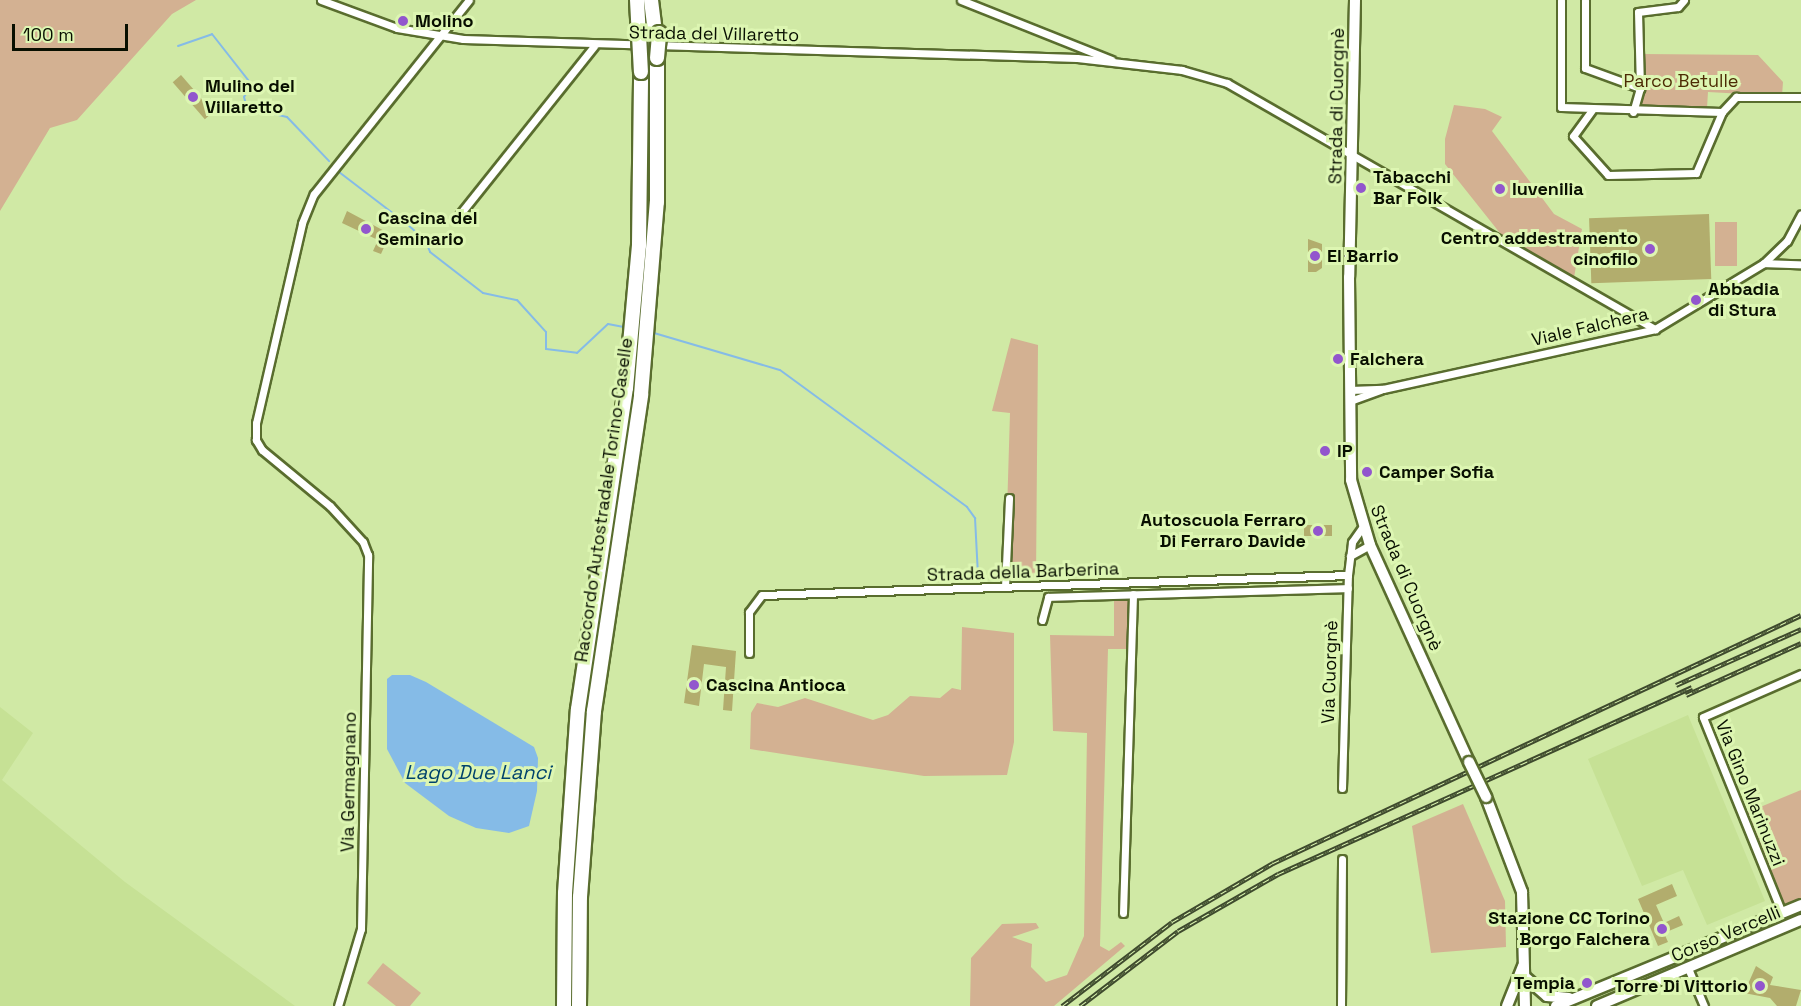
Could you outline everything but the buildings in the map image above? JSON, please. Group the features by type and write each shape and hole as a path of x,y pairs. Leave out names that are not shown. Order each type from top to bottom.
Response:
{"highway":[{"name":"Raccordo Autostradale Torino-Caselle","path":"564,1006 565,893 578,709 626,388 639,245 640,72 637,0"},
{"name":"Raccordo Autostradale Torino-Caselle","path":"579,1006 580,897 594,711 641,395 657,202 657,33 651,0"},
{"path":"657,33 659,0"}],"main road":[{"name":"Strada di Cuorgnè","path":"1355,0 1351,480 1370,545 1486,797 1517,873 1525,960 1525,1006"},
{"name":"Corso Vercelli","path":"1556,1006 1801,905"},
{"name":"Corso Vercelli","path":"1597,1006 1801,920"},
{"path":"1507,1006 1525,960"},
{"path":"1525,977 1547,996 1578,997"}],"street":[{"name":"Strada del Villaretto","path":"321,0 397,28 438,36 594,46 1112,60 1154,64 1227,83 1655,329"},
{"path":"438,36 469,0"},
{"name":"Strada del Villaretto","path":"961,0 1112,60"},
{"path":"1561,0 1561,107 1633,112 1722,112"},
{"path":"1585,0 1586,68 1640,88"},
{"path":"1633,112 1640,88 1638,12 1678,7 1684,0"},
{"name":"Via Germagnano","path":"338,1006 361,929 368,555 363,542 330,506 262,450 256,440 256,423 302,223 314,194 438,36"},
{"path":"460,214 594,46"},
{"path":"1592,110 1573,136 1608,175 1696,173 1722,112 1736,97 1747,94 1801,97"},
{"name":"Viale Falchera","path":"1350,396 1655,329 1764,263 1787,241 1801,215"},
{"path":"1764,263 1801,264"},
{"name":"Viale Falchera","path":"1350,396 1383,389"},
{"path":"1005,587 1009,498"},
{"name":"Via Cuorgnè","path":"1342,788 1348,576 1350,556 1363,526"},
{"path":"1350,556 1370,545"},
{"name":"Strada della Barberina","path":"749,653 749,612 762,595 1348,576"},
{"name":"Strada della Barberina","path":"1042,620 1048,597 1348,588"},
{"name":"Strada della Barberina","path":"1123,912 1132,594"},
{"name":"Via Gino Marinuzzi","path":"1782,913 1702,717 1801,674"},
{"path":"1341,1006 1342,859"},
{"path":"1688,968 1704,1006"}],"shaded area":[{"path":"0,707 33,733 2,780 125,882 295,1006 0,1006"},
{"path":"1688,715 1765,901 1707,925 1683,870 1642,886 1588,759"}],"green space":[{"path":"0,0 196,0 172,14 77,120 50,128 0,211"},
{"name":"Parco Betulle","path":"1642,54 1758,55 1783,82 1782,96 1708,92 1707,108 1642,108"},
{"name":"Iuvenilia","path":"1454,105 1485,109 1502,117 1492,131 1554,214 1582,229 1574,278 1511,247 1445,164 1445,139"},
{"path":"1715,222 1737,222 1737,266 1715,266"},
{"path":"1011,338 1038,345 1036,577 1005,578 1010,413 992,411"},
{"path":"1128,597 1128,649 1108,649 1100,946 1109,951 1121,942 1125,946 1054,1006 970,1006 971,958 1002,924 1036,923 1039,928 1012,937 1032,944 1031,967 1046,982 1067,975 1084,936 1087,733 1053,731 1050,635 1114,636 1114,598"},
{"path":"962,627 1014,633 1014,742 1007,775 924,776 750,749 751,713 757,703 778,707 805,698 873,720 888,715 910,696 940,698 952,688 961,690"},
{"path":"1801,790 1801,900 1785,907 1746,813"},
{"path":"1463,804 1505,901 1506,947 1431,953 1412,826"},
{"path":"383,963 421,993 410,1006 396,1006 367,983"}],"water":[{"name":"Lago Due Lanci","path":"392,675 410,675 426,682 534,747 538,758 537,791 529,826 509,833 476,828 449,816 405,783 387,749 387,679"}],"waterway":[{"path":"178,46 212,34 252,85 244,97 247,108 287,117 329,161"},
{"path":"339,172 407,224 425,240 430,252 483,293 517,300 546,332 546,349 577,353 608,324 624,327"},
{"path":"654,333 780,370 967,507 975,518 978,576"}],"railway":[{"path":"1062,1006 1172,922 1273,863 1801,615"},
{"path":"1676,685 1801,629"},
{"path":"1686,695 1801,643"},
{"path":"1080,1006 1178,931 1278,874 1692,687"}],"place":[{"name":"Molino","path":"403,21"},
{"name":"Mulino del Villaretto","path":"193,97"},
{"name":"Tabacchi Bar Folk","path":"1361,188"},
{"name":"Iuvenilia","path":"1500,189"},
{"name":"Cascina del Seminario","path":"366,229"},
{"name":"Centro addestramento cinofilo","path":"1650,249"},
{"name":"El Barrio","path":"1315,256"},
{"name":"Abbadia di Stura","path":"1696,300"},
{"name":"Falchera","path":"1338,359"},
{"name":"IP","path":"1325,451"},
{"name":"Camper Sofia","path":"1367,472"},
{"name":"Autoscuola Ferraro Di Ferraro Davide","path":"1318,531"},
{"name":"Cascina Antioca","path":"694,685"},
{"name":"Stazione CC Torino Borgo Falchera","path":"1662,929"},
{"name":"Tempia","path":"1587,983"},
{"name":"Torre Di Vittorio","path":"1760,986"}]}
